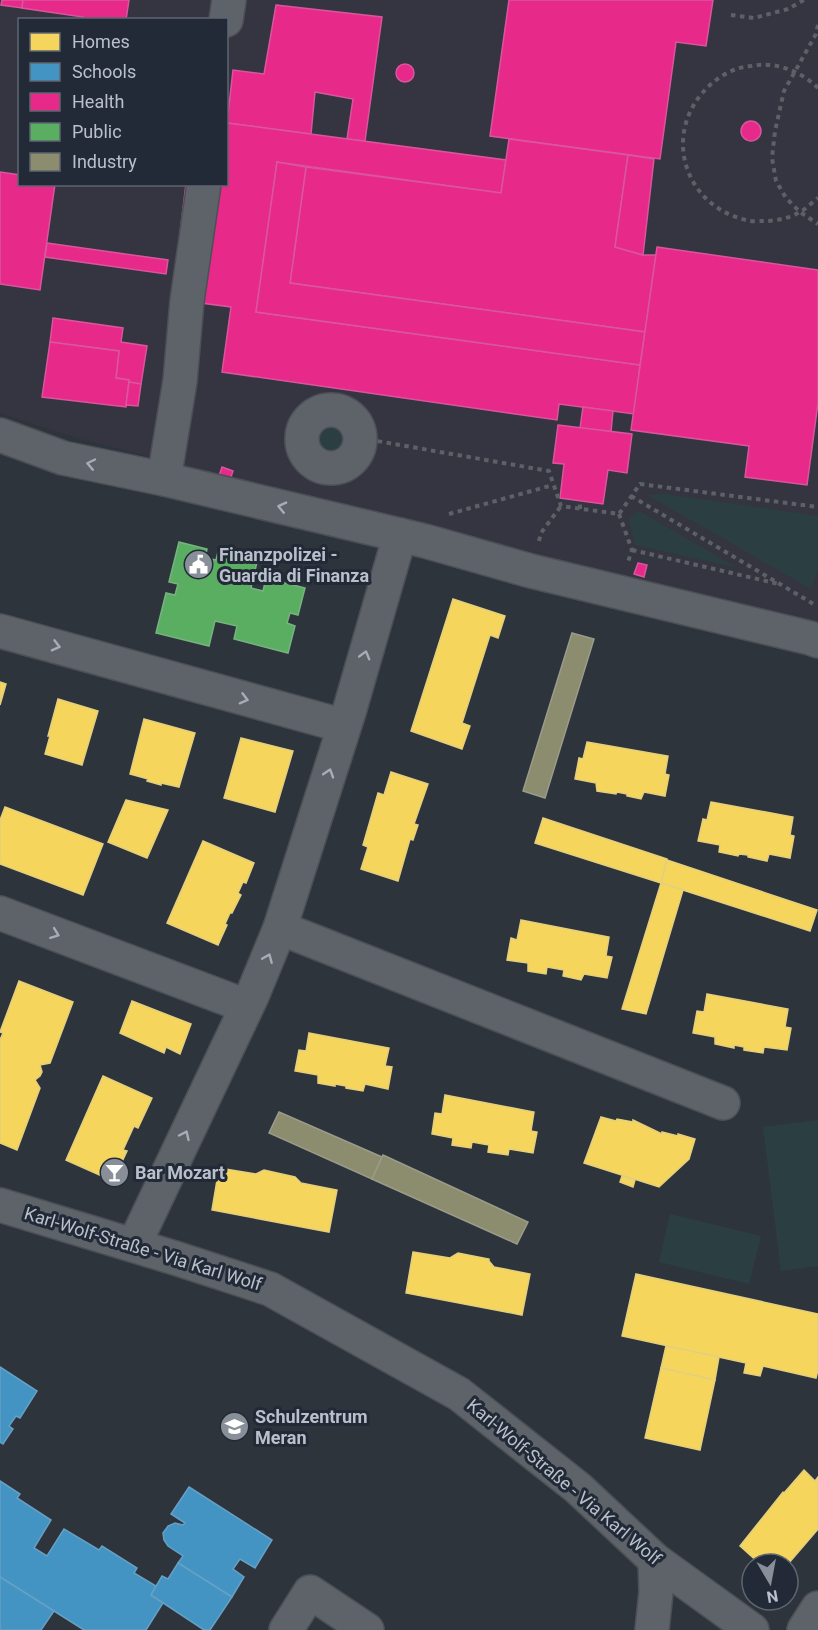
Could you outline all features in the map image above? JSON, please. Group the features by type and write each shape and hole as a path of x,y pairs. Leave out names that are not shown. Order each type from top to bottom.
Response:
{"street":[{"path":"226,18 229,0"},
{"path":"164,479 180,381 187,301 204,186"},
{"path":"330,410 348,415 354,421 360,438 355,456 347,464 328,469 310,460 301,442 306,423 321,411 330,410"},
{"path":"0,435 63,458 164,479 413,538 531,571 818,641"},
{"path":"320,516 328,469"},
{"path":"134,1245 280,928 344,726 413,538"},
{"path":"0,631 344,726"},
{"path":"0,913 246,1006"},
{"path":"280,928 723,1103"},
{"name":"Karl-Wolf-Straße - Via Karl Wolf","path":"0,1205 270,1289 459,1394 570,1482 655,1560 752,1630"},
{"path":"652,1630 656,1592 655,1560"},
{"path":"286,1630 310,1592 367,1630"},
{"path":"804,1630 818,1608"}],"path":[{"path":"731,15 754,18 788,9 804,0"},
{"path":"818,25 816,34 784,91 775,131 772,158 776,181 786,198 800,212 818,224"},
{"path":"818,88 796,72 770,64 743,66 718,77 699,95 686,119 682,146 688,172 702,195 722,212 748,221 774,221 800,212 818,198"},
{"path":"360,438 549,471 561,506"},
{"path":"619,514 640,484 818,507"},
{"path":"413,538 430,519 553,485"},
{"path":"632,496 818,606"},
{"path":"580,501 580,508"},
{"path":"561,506 619,514"},
{"path":"531,571 541,533 561,506"},
{"path":"619,514 632,550 620,592"},
{"path":"632,550 782,585"}],"shaded area":[{"path":"0,0 818,0 818,627 77,438 0,413"}],"green space":[{"path":"333,422 346,427 351,440 346,453 333,458 320,453 315,440 320,427"},
{"path":"665,494 818,516 818,569 811,589 647,495"},
{"path":"639,511 738,568 635,545 629,519"},
{"path":"818,1120 818,1266 781,1271 763,1127"},
{"path":"670,1214 761,1236 749,1284 659,1262"}],"building: Homes":[{"path":"453,599 505,616 498,638 490,635 462,723 470,726 462,749 411,731"},
{"path":"0,682 6,684 0,705"},
{"path":"58,699 98,711 82,765 45,754"},
{"path":"144,719 195,733 179,787 161,783 161,785 130,774"},
{"path":"241,738 293,751 275,812 224,798"},
{"path":"587,742 668,756 665,774 669,775 665,796 644,792 641,799 617,792 616,794 597,791 596,783 575,779 579,758 583,759"},
{"path":"391,772 428,784 414,824 418,825 413,840 410,839 398,881 361,869 368,847 363,845 378,793 384,795"},
{"path":"126,800 168,810 147,858 108,842"},
{"path":"711,802 793,817 790,835 794,836 790,858 769,854 767,861 748,857 748,855 739,854 738,856 719,852 720,845 698,841 703,819 707,820"},
{"path":"5,807 103,844 83,895 0,864 0,820"},
{"path":"543,818 667,859 661,883 535,843"},
{"path":"203,841 254,863 246,883 243,882 238,893 241,895 230,913 218,945 167,923"},
{"path":"667,860 817,910 810,931 661,883"},
{"path":"661,883 683,890 646,1014 622,1009"},
{"path":"521,920 609,937 606,956 612,957 607,978 584,974 581,980 563,976 564,970 547,967 546,974 528,971 528,963 507,960 511,938 517,940"},
{"path":"19,981 73,1002 50,1063 40,1065 42,1072 35,1080 40,1088 17,1150 0,1143 0,1040 3,1033 0,1032"},
{"path":"707,994 788,1009 785,1027 791,1028 787,1050 764,1047 763,1053 744,1050 744,1047 734,1045 734,1048 715,1044 715,1037 693,1033 697,1011 704,1012"},
{"path":"132,1001 191,1024 180,1054 166,1047 164,1053 120,1033"},
{"path":"309,1033 389,1048 385,1066 392,1067 388,1089 365,1084 363,1091 335,1084 335,1086 318,1083 318,1075 295,1071 299,1050 306,1051"},
{"path":"103,1076 152,1098 138,1128 134,1126 123,1150 127,1151 113,1181 66,1160"},
{"path":"445,1095 534,1112 531,1131 537,1132 533,1153 509,1149 508,1155 488,1152 489,1145 472,1142 471,1148 452,1145 453,1138 432,1134 435,1113 442,1114"},
{"path":"601,1117 616,1121 617,1119 633,1122 633,1120 662,1134 662,1132 678,1136 678,1134 695,1139 689,1159 659,1187 584,1163"},
{"path":"219,1168 256,1174 264,1170 295,1177 301,1183 337,1190 329,1232 212,1210"},
{"path":"622,1176 635,1180 633,1187 620,1182"},
{"path":"413,1252 450,1258 458,1253 489,1259 494,1267 530,1274 522,1315 406,1293"},
{"path":"636,1274 818,1314 816,1378 763,1366 760,1376 744,1373 746,1363 622,1336"},
{"path":"666,1346 719,1357 715,1380 661,1368"},
{"path":"661,1368 715,1380 700,1450 645,1438"},
{"path":"804,1470 815,1481 818,1477 818,1529 798,1552 747,1552 740,1546"}],"building: Schools":[{"path":"0,1367 37,1391 20,1418 16,1416 9,1426 13,1429 3,1444 0,1442"},
{"path":"0,1481 20,1494 17,1498 51,1520 34,1548 47,1556 64,1529 99,1550 102,1546 137,1568 134,1573 156,1586 151,1595 163,1603 146,1630 84,1630 0,1577"},
{"path":"189,1487 272,1540 255,1568 240,1559 233,1569 244,1577 232,1597 178,1563 183,1556 168,1546 164,1540 163,1533 168,1526 185,1523 171,1514"},
{"path":"178,1563 232,1597 210,1630 204,1630 151,1595 162,1576 168,1579"},
{"path":"0,1577 54,1611 41,1630 0,1630"}],"building: Health":[{"path":"2,0 23,0 22,8 1,5"},
{"path":"23,0 129,0 126,18 83,18 22,8"},
{"path":"509,0 713,0 706,46 676,42 660,159 490,136"},
{"path":"276,5 382,17 365,141 347,139 353,99 315,92 311,134 228,123 233,70 264,74"},
{"path":"401,64 409,64 414,69 412,80 401,82 396,77 396,69"},
{"path":"747,121 755,121 761,127 761,135 755,141 747,141 741,135 741,127"},
{"path":"228,123 506,160 501,193 277,162 256,312 640,365 634,414 559,404 557,420 222,372 231,307 201,303 209,236 180,233 186,186 228,186"},
{"path":"509,139 628,155 615,247 643,255 656,255 645,332 290,283 306,167 501,193"},
{"path":"628,155 654,159 643,255 615,247"},
{"path":"277,162 306,167 290,283 645,332 640,365 256,312"},
{"path":"0,172 18,175 18,186 55,186 40,290 0,284"},
{"path":"47,243 168,260 166,274 45,257"},
{"path":"657,247 818,270 818,403 807,485 745,477 749,446 631,430"},
{"path":"53,318 123,328 121,342 147,346 141,384 116,378 119,351 50,342"},
{"path":"50,342 119,351 116,378 129,380 126,407 42,397"},
{"path":"129,382 141,384 138,406 126,405"},
{"path":"583,407 613,411 611,432 580,428"},
{"path":"558,425 632,434 627,473 608,470 603,504 560,498 564,464 553,463"},
{"path":"222,467 233,471 229,483 218,479"},
{"path":"638,563 647,565 644,577 634,574"}],"building: Public":[{"path":"179,542 207,549 205,558 216,560 218,552 257,562 251,588 263,591 266,578 305,588 298,615 290,613 287,623 295,626 288,653 234,639 237,626 215,621 209,646 156,633 166,593 175,595 178,584 169,582"}],"building: Industry":[{"path":"572,633 594,639 545,798 523,791"},
{"path":"279,1112 382,1157 372,1179 269,1133"},
{"path":"383,1155 528,1222 517,1244 372,1179"}],"place":[{"name":"Finanzpolizei - Guardia di Finanza","path":"198,565"},
{"name":"Bar Mozart","path":"114,1173"},
{"name":"Schulzentrum Meran","path":"234,1427"}]}
